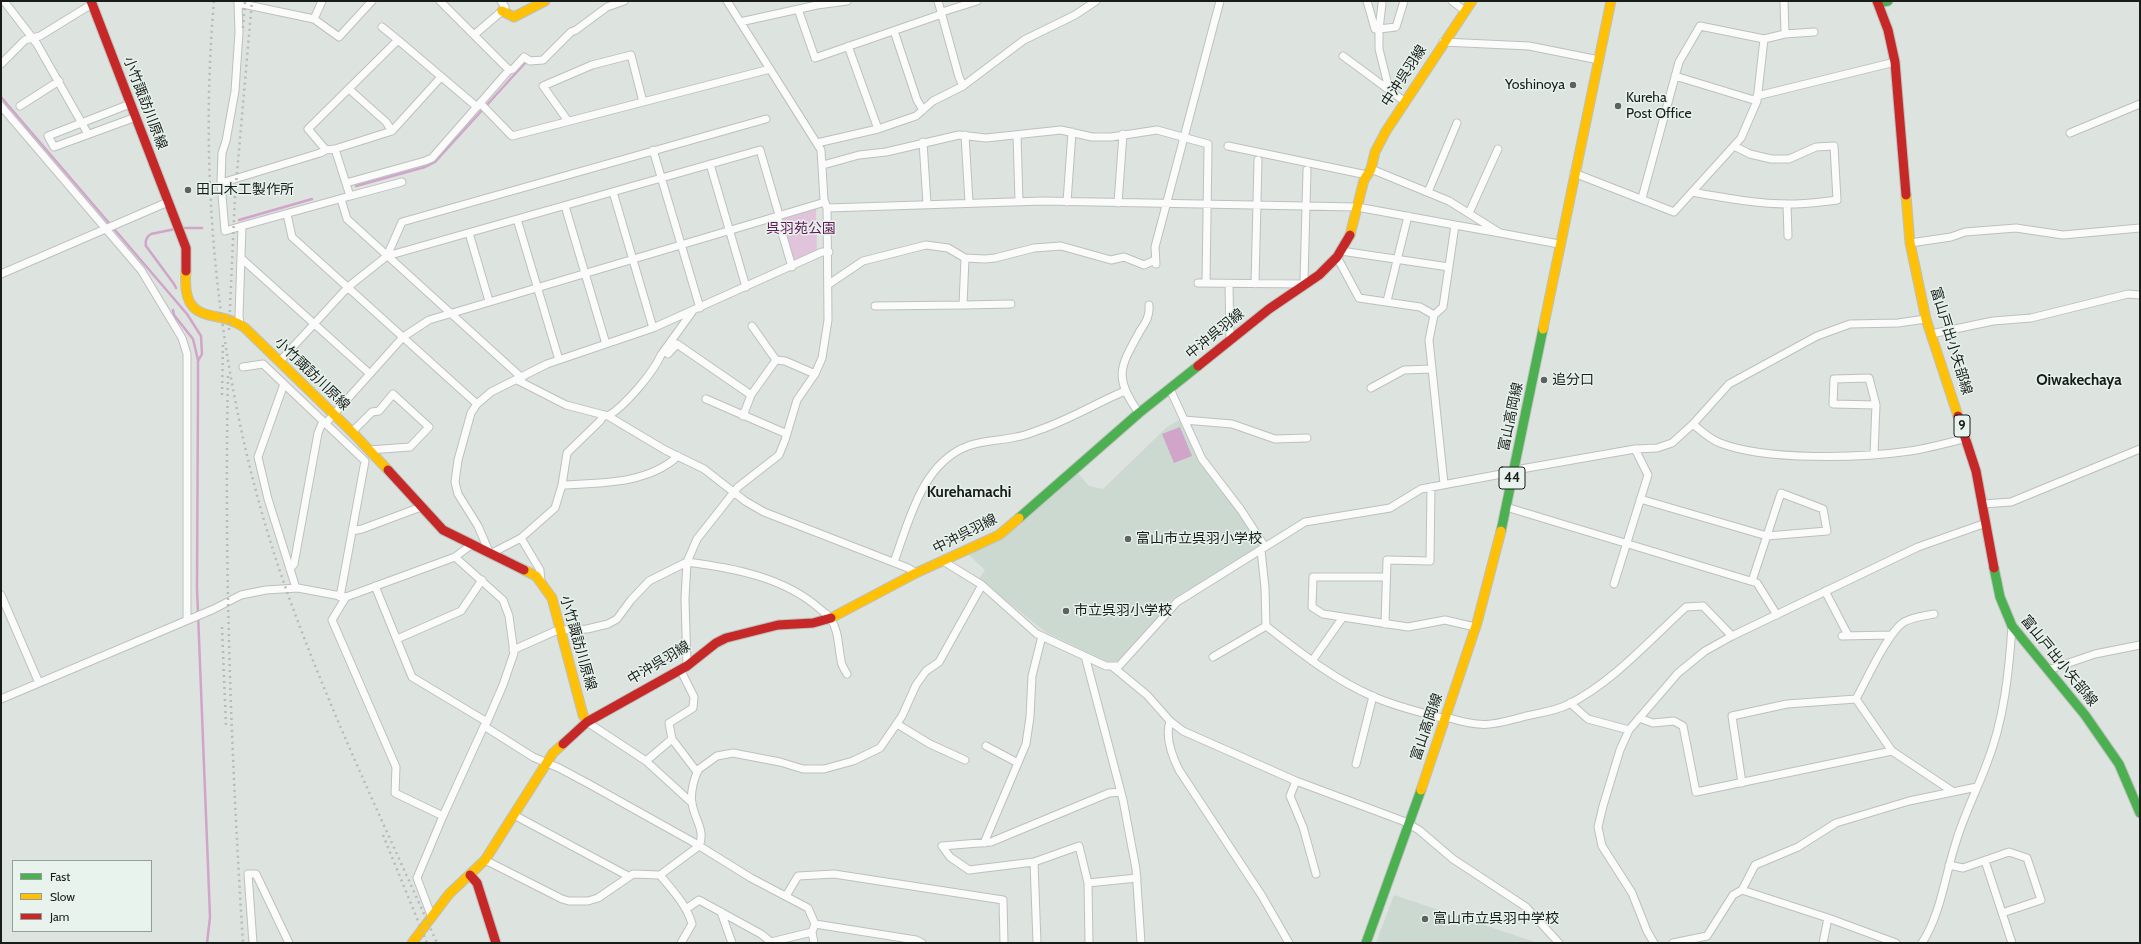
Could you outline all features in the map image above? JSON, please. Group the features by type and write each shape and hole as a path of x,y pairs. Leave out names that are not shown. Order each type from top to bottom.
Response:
{"main road":[{"path":"502,12 514,17 545,1"},
{"name":"中沖呉羽線","path":"412,943 431,914 449,894 485,860 546,763 566,740 587,722 683,667 716,643 739,634 778,625 813,624 831,618 916,573 999,535 1138,413 1170,389 1268,309 1320,275 1339,254 1350,235 1357,207 1369,172 1386,131 1443,42 1472,1"},
{"name":"富山高岡線","path":"1366,943 1446,718 1475,627 1506,508 1559,244 1611,1"},
{"path":"1877,2 1888,1"},
{"name":"小竹諏訪川原線","path":"91,2 188,257 185,279 187,292 192,304 201,314 240,325 280,361 352,432 443,530 468,548 490,554 530,573 541,582 552,598 583,715 587,722"},
{"name":"富山戸出小矢部線","path":"1877,2 1888,30 1895,62 1910,243 1926,319 1967,438 1983,504 2000,597 2012,626 2085,714 2119,764 2140,813"},
{"path":"470,875 477,884 496,943"}],"street":[{"path":"4,1 32,37 88,134"},
{"path":"314,19 322,1"},
{"path":"372,1 339,37 314,19 238,2 239,32 234,91 226,141 222,153 221,184 225,231 402,182"},
{"path":"440,1 509,70"},
{"path":"474,36 502,12 505,7 501,1"},
{"path":"346,183 432,158 481,106 509,70 513,69 524,57 530,60 543,60 571,32 576,30 607,7 624,1"},
{"path":"697,772 672,739 669,723 693,708 694,697 683,667 687,562 697,539 734,492 778,455 787,434 797,400 815,374 822,358 828,320 829,252 821,150 727,1"},
{"path":"740,22 817,4 847,1"},
{"path":"938,1 959,77 963,86"},
{"path":"798,9 815,58 977,1"},
{"path":"817,143 878,129 916,116 938,98 963,86 1024,40 1075,15 1096,1"},
{"path":"829,284 863,262 926,245 948,248 965,258 995,258 1034,248 1054,246 1068,248 1111,260 1124,257 1144,265 1155,262 1155,247 1220,1"},
{"path":"1367,1 1375,29 1396,27 1404,1"},
{"path":"1452,1 1465,11"},
{"path":"1784,1 1786,34"},
{"path":"1,64 25,40 40,36 91,2"},
{"path":"1382,4 1379,29 1379,49 1389,89"},
{"path":"1642,198 1679,62 1700,26 1764,39 1786,34 1814,32"},
{"path":"382,27 442,77 481,106 512,136 770,70"},
{"path":"894,31 917,100 923,110"},
{"path":"1574,173 1642,198 1674,212 1741,138 1757,98 1764,39"},
{"path":"326,150 308,129 398,40"},
{"path":"1443,42 1529,46 1599,60"},
{"path":"848,46 878,129"},
{"path":"568,121 543,86 592,65 631,55 643,102"},
{"path":"1343,56 1404,101"},
{"path":"1675,76 1757,98 1895,62"},
{"path":"221,184 326,150 335,149 392,131 442,77"},
{"path":"20,106 59,82"},
{"path":"349,89 386,122 392,131"},
{"path":"130,104 48,136 54,147 136,117"},
{"path":"2070,133 2140,104"},
{"path":"1,106 141,270 182,338 187,354 189,618"},
{"path":"387,256 402,222 766,119"},
{"path":"1428,192 1457,123"},
{"path":"823,165 854,156 886,152 924,142 965,135 986,138 1061,130 1092,137 1110,137 1123,134 1144,134 1157,130 1183,137 1208,145 1206,283"},
{"path":"1067,202 1072,132"},
{"path":"1118,203 1123,134"},
{"path":"965,135 969,203"},
{"path":"1017,135 1019,201"},
{"path":"924,142 927,204"},
{"path":"1228,146 1369,172 1428,192 1469,213 1500,233"},
{"path":"1692,192 1732,200 1787,204 1837,200 1834,146 1816,147 1789,159 1771,159 1750,154 1734,146"},
{"path":"335,149 350,196"},
{"path":"1469,213 1498,149"},
{"path":"653,150 700,308"},
{"path":"280,361 348,287 387,256 760,150 792,267"},
{"path":"1255,284 1258,160"},
{"path":"710,164 746,287"},
{"path":"1198,283 1306,284 1304,280 1307,170"},
{"path":"613,192 653,328"},
{"path":"341,199 347,219 520,379 566,405 606,416 704,469 734,492 764,512 894,562 916,573"},
{"path":"290,569 294,564 318,433 324,422 334,414 404,337 429,320 449,313 778,215 826,205 1019,201 1357,207 1559,244"},
{"path":"1,274 168,202"},
{"path":"1787,204 1788,236"},
{"path":"565,206 606,344"},
{"path":"287,214 292,237 477,404"},
{"path":"1388,301 1408,216"},
{"path":"517,220 559,360"},
{"path":"1444,484 1429,340 1434,315 1443,307 1455,225"},
{"path":"240,325 242,226"},
{"path":"1910,243 1951,237 1965,232 2016,228 2063,235 2140,228"},
{"path":"469,233 489,301"},
{"path":"751,395 677,344 657,363 628,398 600,421 567,453 562,485 555,508 521,538 490,554 478,526 458,494 455,482 458,460 468,422 477,404 492,392 559,360 653,328 692,312 822,252 829,252"},
{"path":"1434,315 1420,306 1359,298 1339,254 1398,259 1449,267"},
{"path":"241,258 370,374"},
{"path":"963,305 965,258"},
{"path":"1229,284 1230,340"},
{"path":"1931,334 1993,321 2031,318 2128,294 2140,295"},
{"path":"875,306 1011,304"},
{"path":"1138,413 1125,391 1121,378 1122,370 1130,350 1148,317 1148,305"},
{"path":"657,363 661,355 692,312"},
{"path":"1113,667 1119,666 1124,662 1177,602 1305,522 1390,508 1413,493 1444,484 1635,450 1657,448 1672,443 1693,424 1729,384 1817,336 1850,324 1898,323 1926,319"},
{"path":"752,326 776,360 785,361 815,374"},
{"path":"743,416 751,395 776,360"},
{"path":"243,367 263,364 365,461"},
{"path":"1370,388 1404,370 1432,369"},
{"path":"1874,454 1876,405 1869,378 1834,380 1833,404 1876,405"},
{"path":"284,384 258,457 268,499 296,588"},
{"path":"1170,389 1202,459 1241,510 1263,548 1266,626"},
{"path":"894,562 915,504 928,480 939,464 952,452 969,445 1016,438 1039,430 1068,419 1125,391"},
{"path":"352,432 372,412 379,411 393,394 428,427 410,447 370,451 365,461 352,531 343,597 332,620 396,768 395,793 443,816"},
{"path":"706,399 787,434"},
{"path":"1184,420 1232,424 1275,439 1307,438"},
{"path":"1693,424 1719,443 1752,451 1808,456 1874,454 1910,451 1967,438"},
{"path":"1983,504 2011,502 2140,449"},
{"path":"1614,584 1648,475 1635,450"},
{"path":"562,485 614,482 639,476 659,469 678,456"},
{"path":"1385,624 1387,560 1430,561 1431,487"},
{"path":"1640,499 1767,536 1827,531 1823,509 1781,493 1767,536 1752,582"},
{"path":"352,531 362,529 421,507"},
{"path":"1506,508 1757,583 1777,615"},
{"path":"1654,943 1647,931 1632,893 1602,846 1598,827 1618,757 1629,730 1678,673 1705,651 1732,636 1918,547 1986,523"},
{"path":"521,538 540,570 541,582"},
{"path":"1,699 250,592 296,588 343,597 455,557 468,548"},
{"path":"431,914 417,878 443,816 486,724 507,674 513,650 505,604 482,580 475,577 455,557"},
{"path":"943,561 982,585 1042,636 1113,667 1147,696 1170,721 1183,731 1296,782 1408,824 1419,830 1453,859 1526,907 1559,943"},
{"path":"513,650 561,629 587,629 612,622 650,581 687,562 730,568 770,580 806,596 831,618 840,642 841,661 847,674"},
{"path":"1386,577 1313,577 1312,607 1323,614 1408,627 1444,620 1475,627"},
{"path":"397,639 461,612 482,580"},
{"path":"485,860 569,901 594,900 633,874 660,875 699,846 701,840 701,829 692,803 697,772 702,765 717,756 733,753 780,762 809,770 836,766 853,761 880,748 906,709 916,685 926,671 939,662 982,585"},
{"path":"375,586 412,677 546,763 583,781 699,846 750,878 808,908 815,924 812,932 814,943"},
{"path":"1825,591 1845,636 1891,635"},
{"path":"1,595 39,683"},
{"path":"1266,626 1312,661 1346,683 1400,707 1468,724 1500,723 1570,703 1604,682 1686,607 1703,606 1732,636"},
{"path":"1856,699 1891,635 1903,623 1916,617 1934,614"},
{"path":"1312,661 1343,617"},
{"path":"1212,657 1266,626"},
{"path":"1922,943 1933,918 1949,865 1987,763 2002,708 2008,672 2012,626"},
{"path":"984,843 1018,763 1028,732 1032,676 1042,636"},
{"path":"2048,670 2095,654 2140,645"},
{"path":"1085,656 1107,747 1121,792 1137,878 1141,943"},
{"path":"1356,764 1373,696"},
{"path":"1856,699 1892,751 1952,791"},
{"path":"1742,783 1732,716 1787,704 1856,699"},
{"path":"1570,703 1588,719 1629,730"},
{"path":"1639,718 1653,723 1674,721 1683,726 1696,792 1892,751"},
{"path":"1170,721 1168,727 1171,748 1179,770 1262,896 1289,943"},
{"path":"587,722 646,761 692,803"},
{"path":"897,724 930,744 965,760"},
{"path":"646,761 672,739"},
{"path":"986,746 1018,763"},
{"path":"1296,782 1290,796 1303,827 1316,874"},
{"path":"1673,943 1707,936 1733,895 1742,890 1755,865 1798,847 1836,824 1909,801 1977,787"},
{"path":"1090,943 1088,883 1079,846 1034,862 969,870 950,857 942,846 984,843 1007,836 1109,794 1121,792"},
{"path":"514,815 593,859 628,876"},
{"path":"1949,865 1963,868 2009,852 2027,858 2042,900 2002,913"},
{"path":"1985,861 2012,943"},
{"path":"1034,862 1037,943"},
{"path":"253,943 248,874 256,874 289,943"},
{"path":"786,896 798,876 834,874 1003,900 1004,943"},
{"path":"660,875 686,909 692,924 681,943"},
{"path":"1088,883 1137,878"},
{"path":"1742,890 1828,918 1896,943"},
{"path":"686,909 699,900 761,934 770,943 812,932"},
{"path":"721,912 732,943"},
{"path":"1823,943 1828,918"},
{"path":"815,924 916,940 922,943"}],"shaded area":[{"name":"富山市立呉羽小学校","path":"1181,419 1199,462 1260,541 1260,544 1246,555 1171,600 1160,612 1161,616 1123,658 1119,661 1106,661 1047,633 979,579 985,570 968,554 1077,472 1089,486 1103,489 1167,427"},
{"path":"1180,427 1192,456 1174,463 1162,434"},
{"name":"富山市立呉羽中学校","path":"1394,895 1538,943 1376,943"}],"green space":[{"name":"呉羽苑公園","path":"816,208 817,252 794,262 782,221 784,217"}],"waterway":[{"path":"356,186 425,167 435,162 525,63"},
{"path":"1,97 187,314 201,336 202,354 198,361 197,588 210,917 207,943"},
{"path":"239,220 312,199"},
{"path":"180,228 202,228"},
{"path":"175,229 149,235 146,246 176,288"},
{"path":"173,310 174,315 193,339 198,360"}],"railway":[{"path":"214,1 210,75 209,149 212,224 219,299 230,373 245,446 264,519 286,589 320,679 358,768 437,943"},
{"path":"243,28 245,1"},
{"path":"229,330 235,196 252,1"},
{"path":"222,395 223,343"},
{"path":"228,376 228,589 235,801 243,943"},
{"path":"222,627 226,727"},
{"path":"383,835 427,943"}],"traffic: fast":[{"path":"1878,3 1888,1"},
{"path":"1501,531 1543,329"},
{"path":"1019,518 1139,413 1198,366"},
{"path":"1994,568 2000,597 2012,626 2085,715 2119,764 2140,813"},
{"path":"1366,943 1421,790"}],"traffic: slow":[{"path":"502,11 514,17 545,1"},
{"path":"1350,235 1364,180 1371,169 1375,152 1386,131 1472,1"},
{"path":"1543,329 1611,1"},
{"path":"1906,195 1910,243 1926,319 1958,416"},
{"path":"186,271 186,289 189,301 195,309 235,322 245,328 352,432 388,470"},
{"path":"831,618 916,573 999,535 1019,518"},
{"path":"1421,790 1477,623 1501,531"},
{"path":"524,570 536,576 552,598 583,715 587,722"},
{"path":"412,943 449,894 485,860 553,753 563,744"}],"traffic: jam":[{"path":"91,1 186,248 186,271"},
{"path":"1877,1 1888,30 1895,62 1906,195"},
{"path":"1198,366 1269,309 1319,275 1337,257 1350,235"},
{"path":"1958,416 1976,471 1994,568"},
{"path":"388,470 443,530 524,570"},
{"path":"563,744 587,722 687,666 716,643 726,638 778,625 813,623 831,618"},
{"path":"470,875 477,883 496,943"}],"place":[{"name":"Yoshinoya","path":"1573,85"},
{"name":"Kureha Post Office","path":"1618,106"},
{"name":"田口木工製作所","path":"188,190"},
{"name":"追分口","path":"1544,380"},
{"name":"富山市立呉羽小学校","path":"1128,539"},
{"name":"市立呉羽小学校","path":"1066,611"},
{"name":"富山市立呉羽中学校","path":"1425,919"}],"district":[{"name":"Oiwakechaya","path":"2079,381"},
{"name":"Kurehamachi","path":"969,493"}]}
